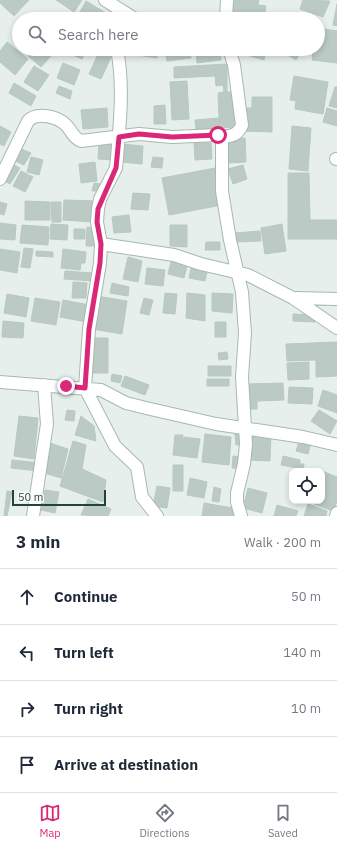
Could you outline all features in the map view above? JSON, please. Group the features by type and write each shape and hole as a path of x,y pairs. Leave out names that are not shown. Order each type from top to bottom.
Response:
{"street":[{"path":"105,0 114,12"},
{"path":"226,12 227,0"},
{"path":"118,56 120,83 119,137 116,168 98,209 97,222 101,244 100,263 89,329 85,388 114,446 137,467 142,497 157,516"},
{"path":"0,180 31,118 40,116 61,121 68,127 74,137 82,141 139,134 172,137 218,135 222,138 234,135 238,132 242,125 234,65 231,56"},
{"path":"222,138 222,191 230,240 242,292 245,332 242,377 246,444 237,502 241,516"},
{"path":"101,244 174,255 201,264 238,272 293,298 337,328"},
{"path":"293,298 337,299"},
{"path":"0,382 101,390 126,403 146,408 216,424 303,437 337,445"},
{"path":"34,516 47,424 44,386"}],"building":[{"path":"0,0 29,0 18,12 12,12 12,14 0,3"},
{"path":"56,0 82,0 74,12"},
{"path":"235,0 259,0 258,5 266,6 265,12 233,12"},
{"path":"303,0 330,1 325,12 309,12 300,9"},
{"path":"86,1 104,12 80,12"},
{"path":"337,4 337,26 333,25"},
{"path":"325,29 337,31 337,63 312,60 312,56 325,56"},
{"path":"7,42 12,46 12,56 24,56 28,59 15,75 0,62 0,51"},
{"path":"28,56 51,56 41,67"},
{"path":"75,56 84,56 82,59"},
{"path":"97,56 111,57 101,79 89,74"},
{"path":"143,56 157,56 157,58"},
{"path":"166,56 191,56 191,58 167,61"},
{"path":"196,56 221,56 221,60 197,63"},
{"path":"250,56 265,56 264,60"},
{"path":"289,56 298,56 296,60"},
{"path":"63,63 80,70 74,85 57,78"},
{"path":"227,64 227,92 232,92 235,127 196,129 195,120 219,118 218,93 224,92 223,85 216,86 215,76 174,78 174,67"},
{"path":"34,66 49,75 38,91 24,82"},
{"path":"294,76 328,82 323,114 295,109 296,101 290,100"},
{"path":"187,81 189,119 172,120 170,82"},
{"path":"14,83 36,96 31,106 9,93"},
{"path":"59,86 72,91 70,99 56,93"},
{"path":"335,87 337,87 337,108 329,106"},
{"path":"252,97 272,97 272,132 243,131 243,108 252,108"},
{"path":"165,105 166,124 154,124 154,106"},
{"path":"107,108 108,127 83,129 81,110"},
{"path":"327,108 337,111 337,126 323,122"},
{"path":"0,126 11,132 4,146 0,144"},
{"path":"292,126 311,128 308,171 289,169"},
{"path":"245,138 246,162 228,163 226,139"},
{"path":"194,142 211,143 212,159 195,160"},
{"path":"99,143 114,144 113,160 98,159"},
{"path":"122,144 143,146 142,164 121,162"},
{"path":"21,149 31,153 24,165 15,161"},
{"path":"31,157 43,160 39,175 27,172"},
{"path":"153,157 163,158 162,168 151,167"},
{"path":"95,162 97,181 81,183 79,164"},
{"path":"10,163 20,168 10,184 1,179"},
{"path":"243,165 247,179 233,184 228,169"},
{"path":"215,168 222,205 169,215 162,178"},
{"path":"21,171 33,177 25,192 13,186"},
{"path":"288,173 309,173 310,220 337,220 337,239 288,239"},
{"path":"94,183 100,184 99,191 92,191"},
{"path":"133,193 150,194 148,210 131,209"},
{"path":"64,200 95,201 93,222 63,220"},
{"path":"25,201 50,202 50,220 25,220"},
{"path":"0,202 7,204 4,215 0,214"},
{"path":"51,202 61,202 61,222 52,222"},
{"path":"129,215 131,232 114,233 112,217"},
{"path":"0,223 16,225 15,240 0,239"},
{"path":"51,224 68,225 67,240 50,239"},
{"path":"282,224 286,251 265,254 261,228"},
{"path":"22,225 49,227 48,245 20,243"},
{"path":"170,225 187,225 187,247 170,246"},
{"path":"87,227 97,228 96,246 86,246"},
{"path":"74,229 85,229 85,239 74,239"},
{"path":"260,231 261,241 236,242 235,233"},
{"path":"206,242 220,242 220,250 205,250"},
{"path":"24,248 33,249 30,268 21,267"},
{"path":"0,249 20,252 17,273 0,270"},
{"path":"63,249 86,252 85,263 81,263 80,270 61,268"},
{"path":"36,251 53,252 53,257 36,256"},
{"path":"128,257 142,261 138,282 123,279"},
{"path":"172,258 188,262 184,278 168,274"},
{"path":"192,264 208,267 205,281 189,278"},
{"path":"147,268 165,270 163,286 145,284"},
{"path":"65,271 92,273 92,281 64,279"},
{"path":"73,282 87,283 86,298 72,298"},
{"path":"112,283 129,287 128,296 110,293"},
{"path":"165,293 177,294 175,314 163,313"},
{"path":"187,293 205,295 205,321 186,318"},
{"path":"212,293 233,294 232,313 212,311"},
{"path":"7,294 29,298 26,317 4,313"},
{"path":"97,296 127,301 122,334 92,329"},
{"path":"35,298 60,302 56,325 31,321"},
{"path":"144,298 153,300 149,315 140,313"},
{"path":"63,300 90,305 87,322 60,317"},
{"path":"293,314 315,315 315,322 293,321"},
{"path":"3,321 24,323 23,338 2,337"},
{"path":"215,322 226,322 226,337 215,337"},
{"path":"90,338 108,338 108,373 90,373"},
{"path":"337,342 337,376 316,377 316,360 287,361 286,344"},
{"path":"227,352 228,359 219,360 218,353"},
{"path":"309,362 309,379 288,380 287,363"},
{"path":"208,366 231,366 231,376 208,376"},
{"path":"112,374 122,376 120,383 111,381"},
{"path":"125,376 149,385 145,395 121,386"},
{"path":"207,379 229,379 229,386 207,386"},
{"path":"283,383 284,400 257,401 257,409 248,409 247,384"},
{"path":"289,387 313,388 312,404 288,403"},
{"path":"323,390 337,395 337,413 318,406"},
{"path":"67,410 75,411 74,421 65,420"},
{"path":"319,410 337,421 330,434 311,421"},
{"path":"19,416 38,418 34,459 14,456"},
{"path":"81,416 94,426 96,441 75,435"},
{"path":"205,434 231,437 229,465 202,462"},
{"path":"235,434 243,434 244,444 236,445"},
{"path":"249,434 271,435 270,461 248,460"},
{"path":"175,435 183,435 181,456 173,455"},
{"path":"184,437 200,439 197,458 181,456"},
{"path":"300,439 311,442 308,454 296,451"},
{"path":"73,441 86,445 82,469 106,480 103,502 60,486"},
{"path":"50,443 68,449 61,478 41,472"},
{"path":"233,456 242,457 241,469 232,468"},
{"path":"283,456 300,460 300,464 304,464 303,468 281,465"},
{"path":"12,460 40,463 39,471 11,468"},
{"path":"173,465 183,465 183,491 173,491"},
{"path":"325,472 337,477 337,502 333,511 314,504 325,504"},
{"path":"190,478 207,482 204,498 187,495"},
{"path":"157,486 170,488 167,508 153,506"},
{"path":"214,487 221,489 219,502 212,501"},
{"path":"248,488 267,493 262,513 243,508"},
{"path":"45,490 59,492 55,513 41,510"},
{"path":"7,491 12,492 7,516 4,516"},
{"path":"88,499 111,509 108,516 81,515"},
{"path":"204,503 238,509 237,516 202,516"},
{"path":"308,504 327,511 326,516 304,516"},
{"path":"277,505 298,511 296,516 274,516"}],"route":[{"path":"66,386 85,388 89,329 100,263 101,244 97,222 98,209 100,199 110,183 116,168 119,137 139,134 172,137 218,135"}]}
